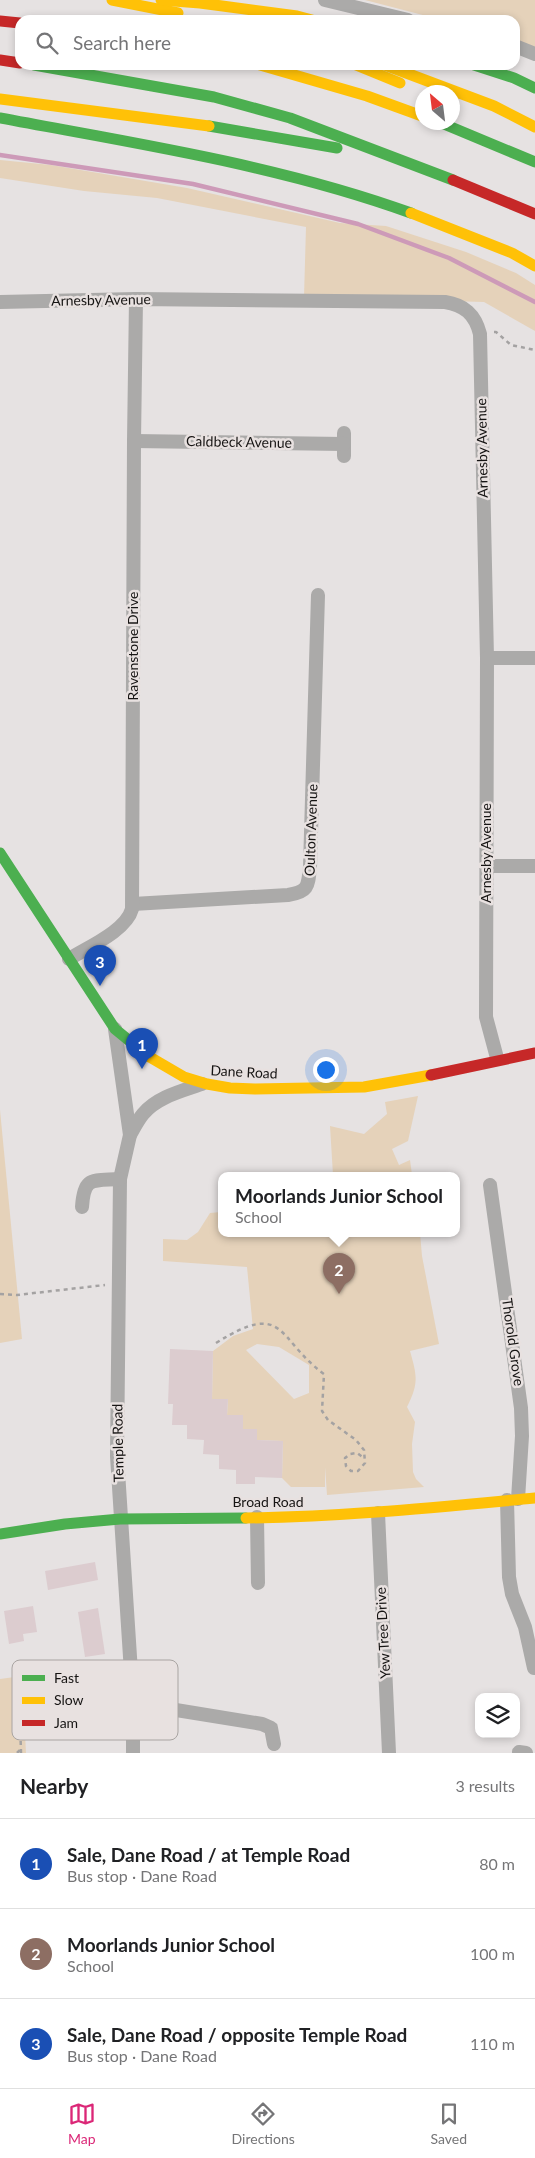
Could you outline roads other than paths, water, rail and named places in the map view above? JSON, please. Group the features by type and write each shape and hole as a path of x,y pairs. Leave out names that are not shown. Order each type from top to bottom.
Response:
{"main road":[{"path":"112,0 187,14"},
{"path":"161,0 200,3 290,15"},
{"path":"0,21 15,22"},
{"path":"0,60 15,62"},
{"path":"62,70 214,97 290,118 407,161 535,214"},
{"path":"277,70 367,96 415,113"},
{"path":"368,70 415,89"},
{"path":"399,70 494,106 535,127"},
{"path":"489,70 514,78 535,88"},
{"path":"0,99 238,130 407,161"},
{"path":"0,118 180,152 295,177 409,212 512,253 535,266"},
{"path":"460,130 535,162"},
{"name":"Dane Road","path":"0,853 115,1029 138,1050 168,1071 202,1084 226,1088 270,1089 365,1087 392,1084 497,1058 535,1053"},
{"name":"Broad Road","path":"0,1534 65,1524 120,1519 313,1517 378,1513 535,1498"}],"street":[{"path":"325,0 387,15"},
{"path":"520,48 535,54"},
{"name":"Arnesby Avenue","path":"0,302 136,299 445,302 458,304 467,310 478,326 480,334 487,658 486,1017 497,1058"},
{"name":"Ravenstone Drive","path":"69,959 120,928 130,917 133,904 136,299"},
{"name":"Caldbeck Avenue","path":"134,441 344,445"},
{"name":"Oulton Avenue","path":"133,904 288,895 300,893 308,885 318,595"},
{"path":"487,658 535,658"},
{"path":"486,866 535,866"},
{"path":"0,880 12,872"},
{"name":"Temple Road","path":"115,1029 130,1135"},
{"name":"Temple Road","path":"129,1660 117,1456 120,1179 130,1135 143,1113 174,1093 202,1084"},
{"path":"82,1208 84,1189 88,1184 96,1181 120,1179"},
{"name":"Thorold Grove","path":"490,1185 522,1408 522,1436 507,1553 509,1577 512,1594 525,1626 534,1668"},
{"name":"Yew Tree Drive","path":"378,1513 389,1753 398,1753"},
{"path":"257,1517 258,1583"},
{"path":"178,1710 262,1724 270,1728 274,1744"},
{"name":"Temple Road","path":"133,1740 133,1753"},
{"path":"520,1752 526,1753"}],"waterway":[{"path":"0,155 193,184 358,224 449,258 535,302"}],"place":[{"name":"Sale, Dane Road / opposite Temple Road","path":"100,986"},
{"name":"Sale, Dane Road / at Temple Road","path":"142,1069"},
{"name":"Moorlands Junior School","path":"339,1294"}]}
